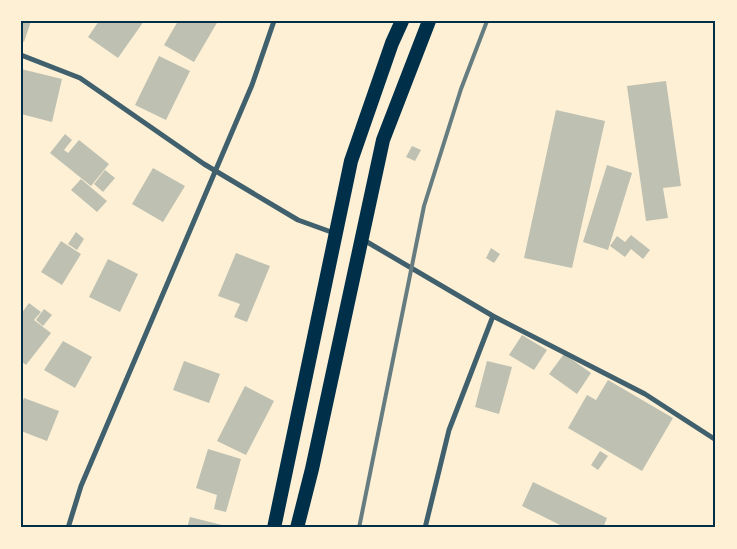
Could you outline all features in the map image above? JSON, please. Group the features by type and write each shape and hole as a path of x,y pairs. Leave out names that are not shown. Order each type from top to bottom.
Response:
{"highway":[{"path":"274,528 352,161 392,43 402,21"},
{"path":"297,528 322,424 360,238 383,140 429,21"}],"street":[{"path":"68,528 81,486 252,85 274,21"},
{"path":"21,55 80,78 215,170 298,220 336,234"},
{"path":"360,238 493,316 644,394 716,440"},
{"path":"425,528 449,430 493,316"}],"building":[{"path":"21,21 31,21 24,42 21,41"},
{"path":"99,21 144,21 118,58 88,37"},
{"path":"178,21 218,21 194,62 164,45"},
{"path":"159,56 190,71 166,120 135,105"},
{"path":"21,69 62,79 52,122 21,114"},
{"path":"666,81 681,186 663,188 668,218 646,221 627,86"},
{"path":"556,110 605,121 572,268 524,258"},
{"path":"65,134 72,140 64,150 68,153 79,140 109,164 91,186 50,153"},
{"path":"412,146 421,150 415,161 406,157"},
{"path":"607,165 632,173 608,250 583,242"},
{"path":"153,168 185,186 163,222 132,204"},
{"path":"105,170 115,178 103,192 94,184"},
{"path":"81,179 107,201 97,212 71,190"},
{"path":"76,232 84,239 77,250 68,244"},
{"path":"631,235 650,250 643,259 631,249 625,257 610,246 617,236 625,242"},
{"path":"61,241 81,254 62,285 41,272"},
{"path":"491,248 500,254 494,263 486,258"},
{"path":"236,253 270,266 247,322 234,317 240,304 218,296"},
{"path":"108,259 138,274 120,312 89,297"},
{"path":"29,303 41,312 34,320 51,333 26,365 21,361 21,314"},
{"path":"44,309 52,315 43,326 36,320"},
{"path":"522,335 547,350 534,370 509,355"},
{"path":"63,341 92,357 75,388 44,370"},
{"path":"564,354 591,373 577,394 549,374"},
{"path":"184,361 220,374 209,403 173,390"},
{"path":"487,361 512,367 499,414 475,407"},
{"path":"608,380 673,418 642,471 568,428 587,395 596,400"},
{"path":"245,386 274,401 246,455 217,441"},
{"path":"24,398 59,411 47,441 21,431 21,406"},
{"path":"208,449 241,459 226,512 214,509 217,495 196,488"},
{"path":"600,451 608,456 598,470 591,465"},
{"path":"533,482 607,518 603,528 566,528 522,506"},
{"path":"190,517 230,527 230,528 187,528"}],"railway":[{"path":"359,528 424,206 461,89 487,21"}]}
